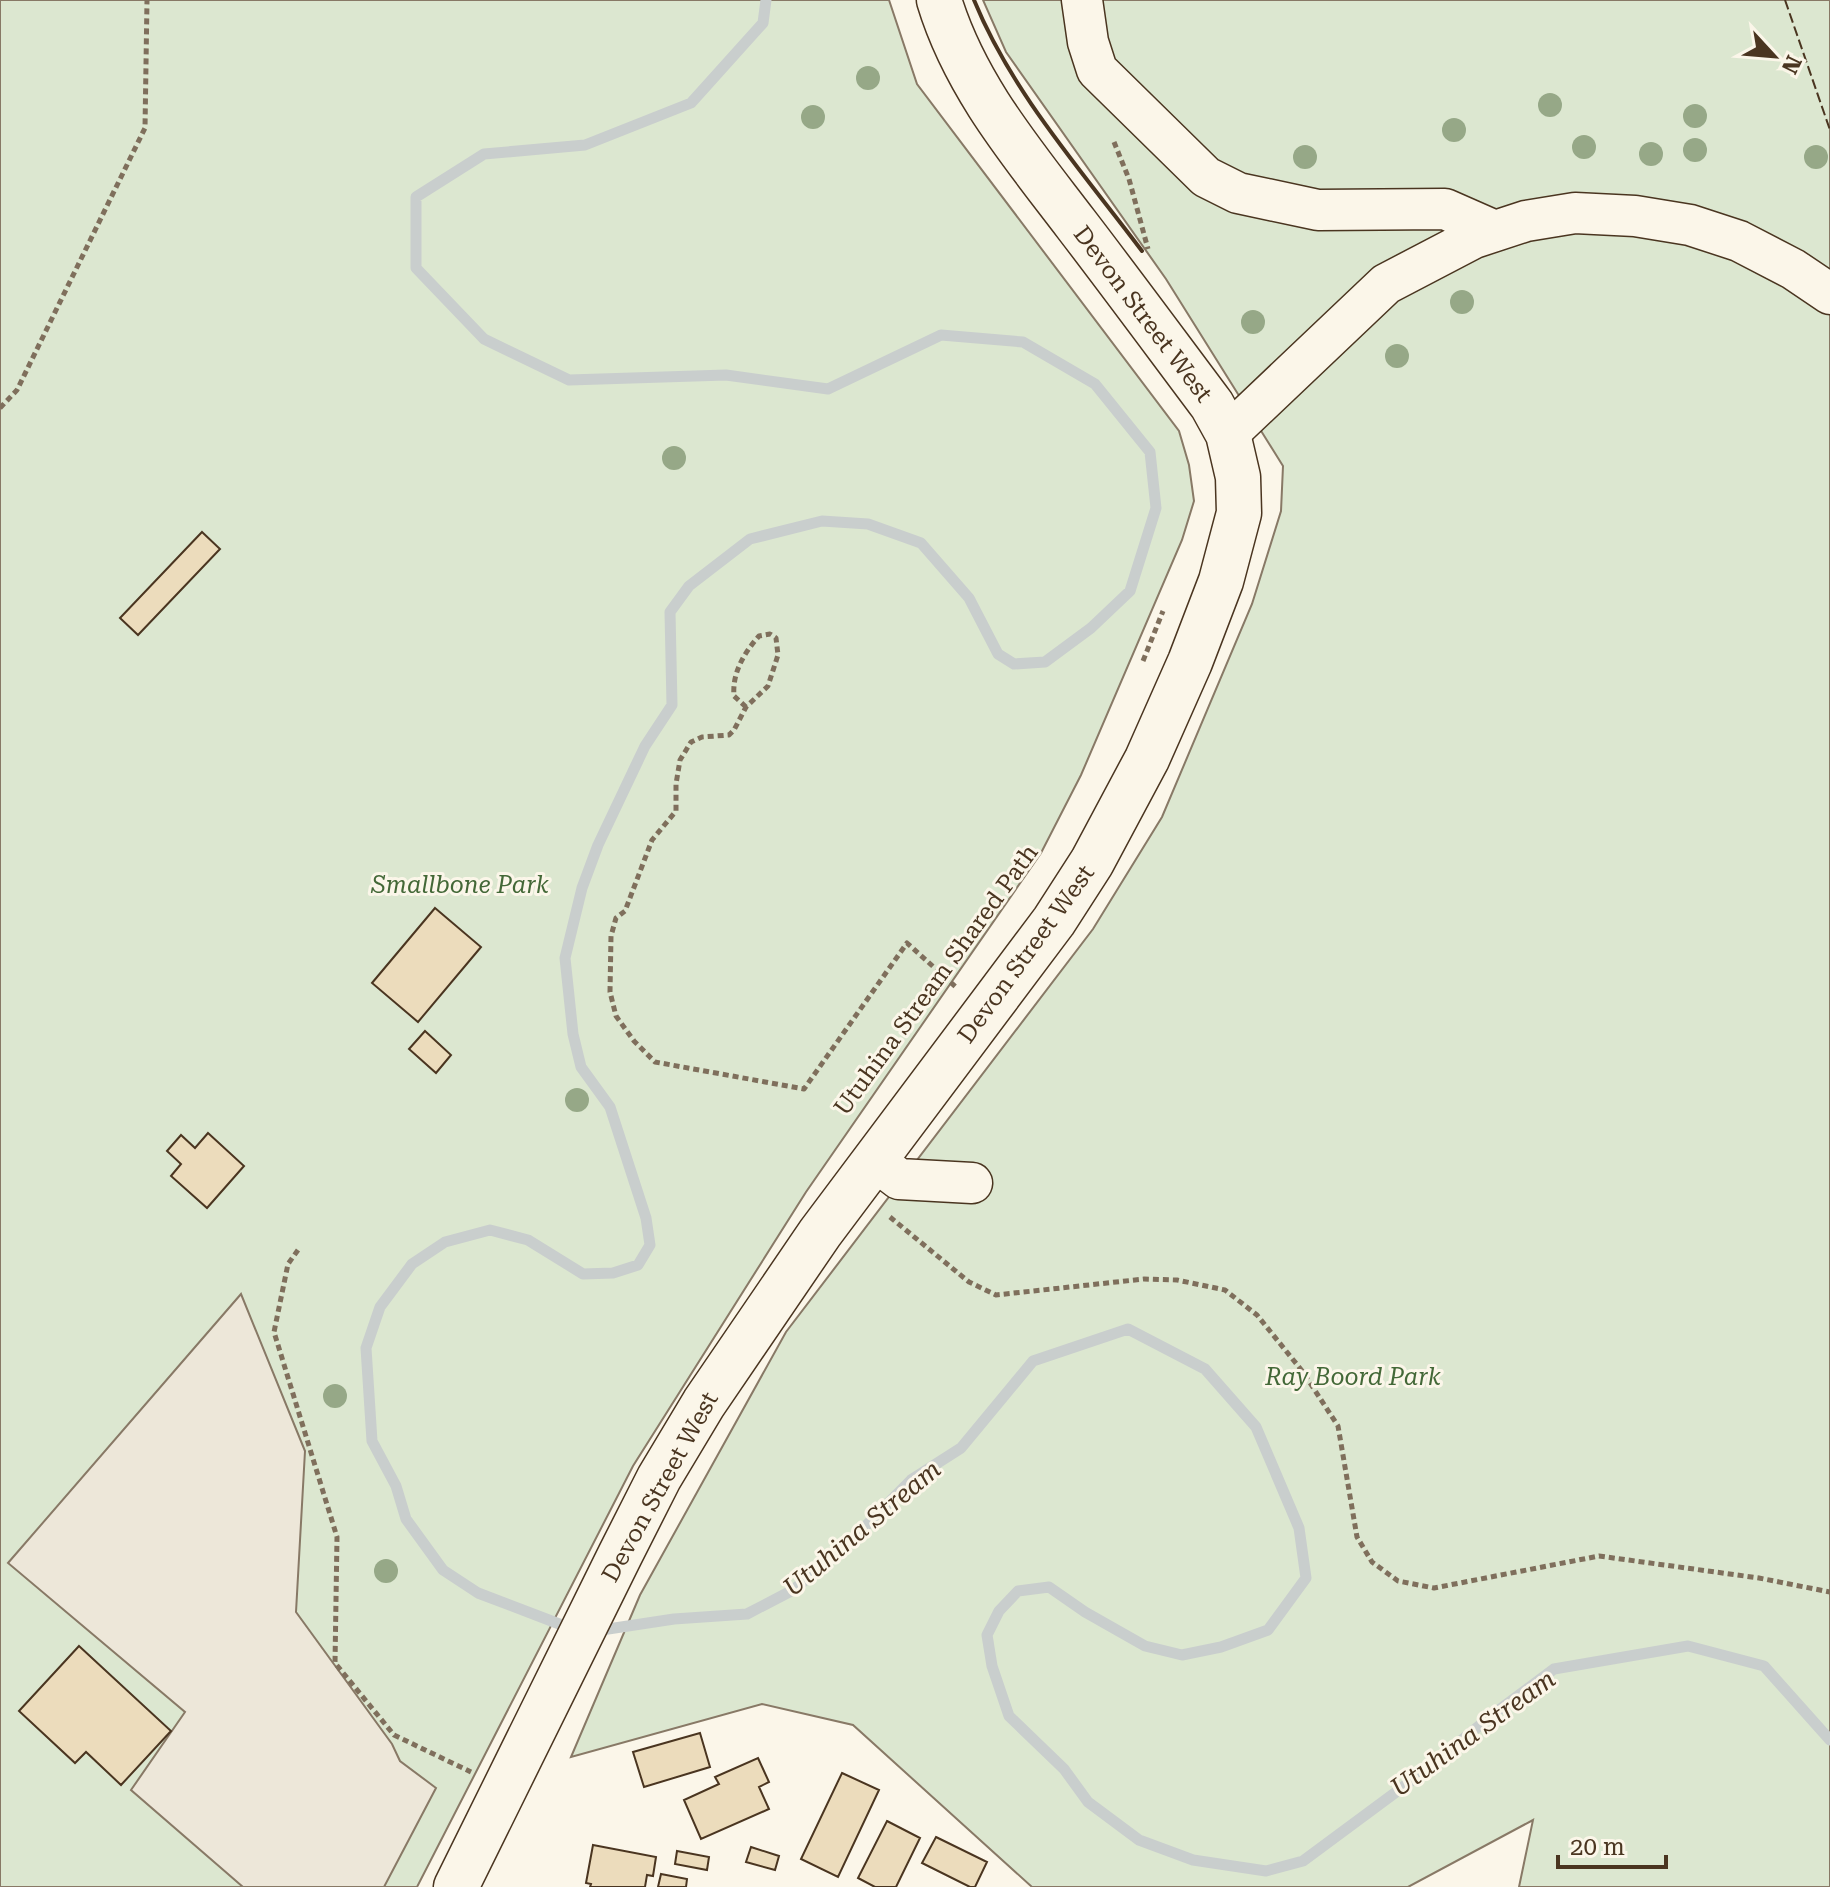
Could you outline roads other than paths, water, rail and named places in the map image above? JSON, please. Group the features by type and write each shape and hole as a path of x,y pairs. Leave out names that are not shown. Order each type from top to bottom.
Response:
{"main road":[{"name":"Devon Street West","path":"456,1887 659,1478 704,1403 759,1320 874,1160 964,993 1054,921 1092,862 1147,759 1190,662 1221,581 1239,513 1238,477 1228,434 1212,405 1002,128 969,74 948,29 939,0"}],"lane":[{"path":"1082,0 1088,42 1097,70 1206,177 1238,193 1318,210 1445,209 1495,231"},
{"path":"1228,434 1386,284 1420,264 1526,221 1575,213 1635,216 1690,225 1739,241 1793,269 1830,294"},
{"path":"874,1160 899,1179 972,1183"}],"waterway":[{"name":"Utuhina Stream","path":"575,1630 478,1593 443,1570 406,1519 396,1486 372,1441 366,1348 380,1307 412,1264 445,1242 490,1230 528,1240 583,1274 613,1273 638,1265 650,1245 646,1218 610,1107 581,1067 573,1034 565,958 582,888 598,845 645,746 672,705 670,612 689,586 750,539 822,521 868,524 921,543 969,598 998,654 1014,664 1045,662 1091,628 1130,591 1156,508 1150,452 1095,384 1023,342 941,335 828,389 726,375 569,380 484,339 416,268 416,197 484,154 585,145 691,103 763,23 766,0"},
{"name":"Utuhina Stream","path":"595,1631 674,1619 747,1614 793,1590 843,1549 911,1480 961,1448 1033,1361 1128,1329 1205,1369 1256,1427 1299,1528 1306,1578 1268,1630 1221,1647 1182,1655 1145,1646 1085,1612 1049,1587 1018,1591 999,1611 987,1635 992,1666 1009,1716 1064,1769 1088,1802 1139,1840 1193,1860 1266,1871 1303,1861 1554,1669 1688,1646 1764,1666 1830,1740"}],"park label":[{"name":"Smallbone Park","path":"460,885"},
{"name":"Ray Boord Park","path":"1353,1377"}]}
